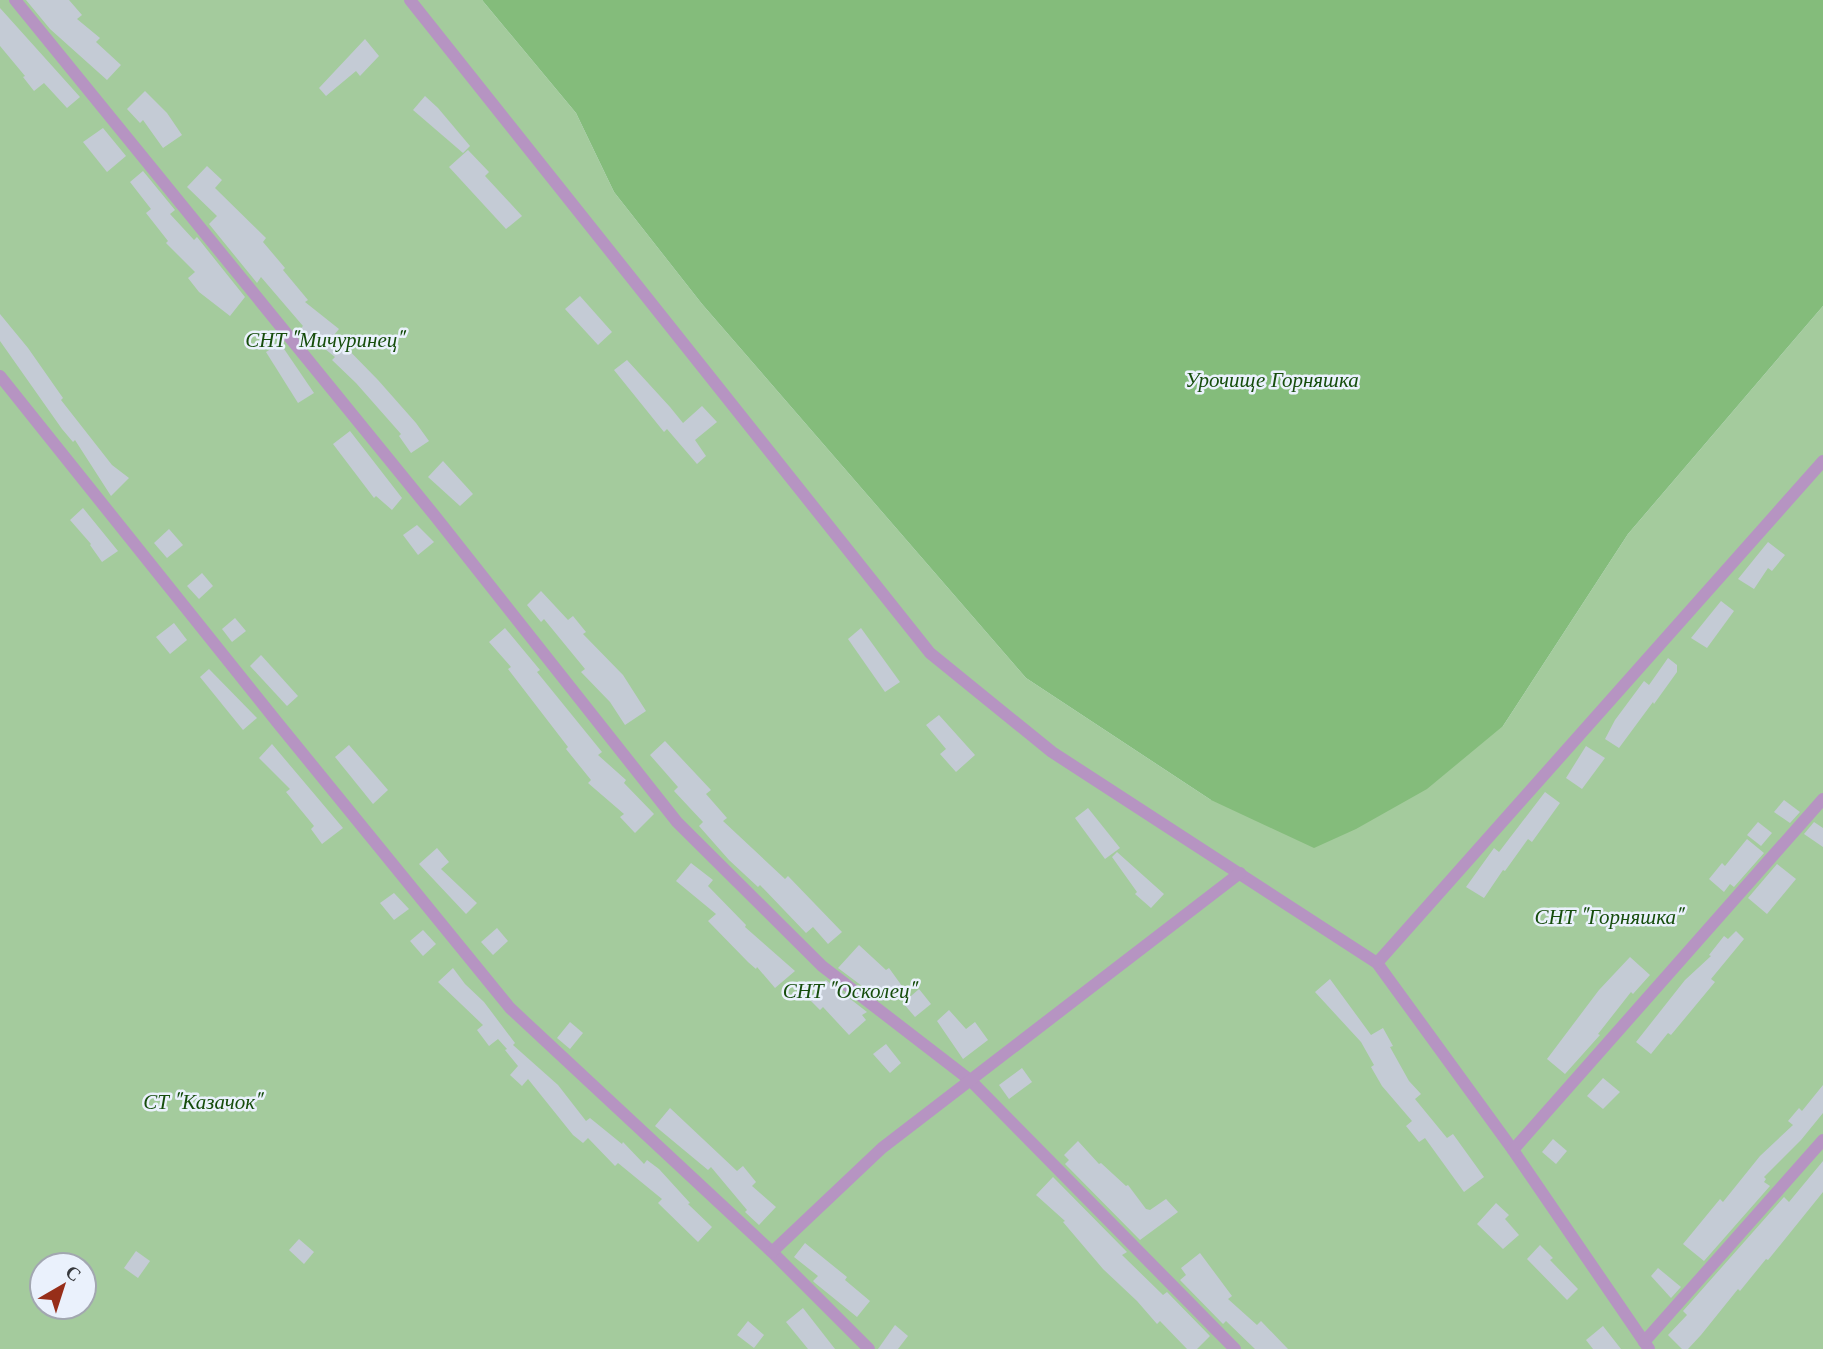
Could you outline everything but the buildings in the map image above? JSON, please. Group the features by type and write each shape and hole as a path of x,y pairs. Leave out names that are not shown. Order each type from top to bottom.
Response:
{"lane":[{"path":"15,0 435,516 677,822 822,966 970,1080 1235,1349"},
{"path":"410,0 930,653 1052,752 1377,963 1513,1150 1646,1345 1823,1140"},
{"path":"0,376 510,1008 772,1252 869,1349"},
{"path":"1377,963 1823,461"},
{"path":"1513,1150 1823,799"},
{"path":"772,1252 882,1148 1240,873"}],"green space":[{"path":"0,0 482,0 576,113 614,192 702,304 1026,678 1211,800 1503,726 1628,534 1823,306 1823,1349 0,1349"},
{"name":"Урочище Горняшка","path":"482,0 1823,0 1823,306 1628,534 1503,726 1427,789 1356,829 1314,848 1211,800 1026,678 702,304 614,192 576,113"}],"park label":[{"name":"СНТ \"Мичуринец\"","path":"325,340"},
{"name":"СНТ \"Горняшка\"","path":"1609,917"},
{"name":"СНТ \"Осколец\"","path":"850,991"},
{"name":"СТ \"Казачок\"","path":"203,1102"}]}
